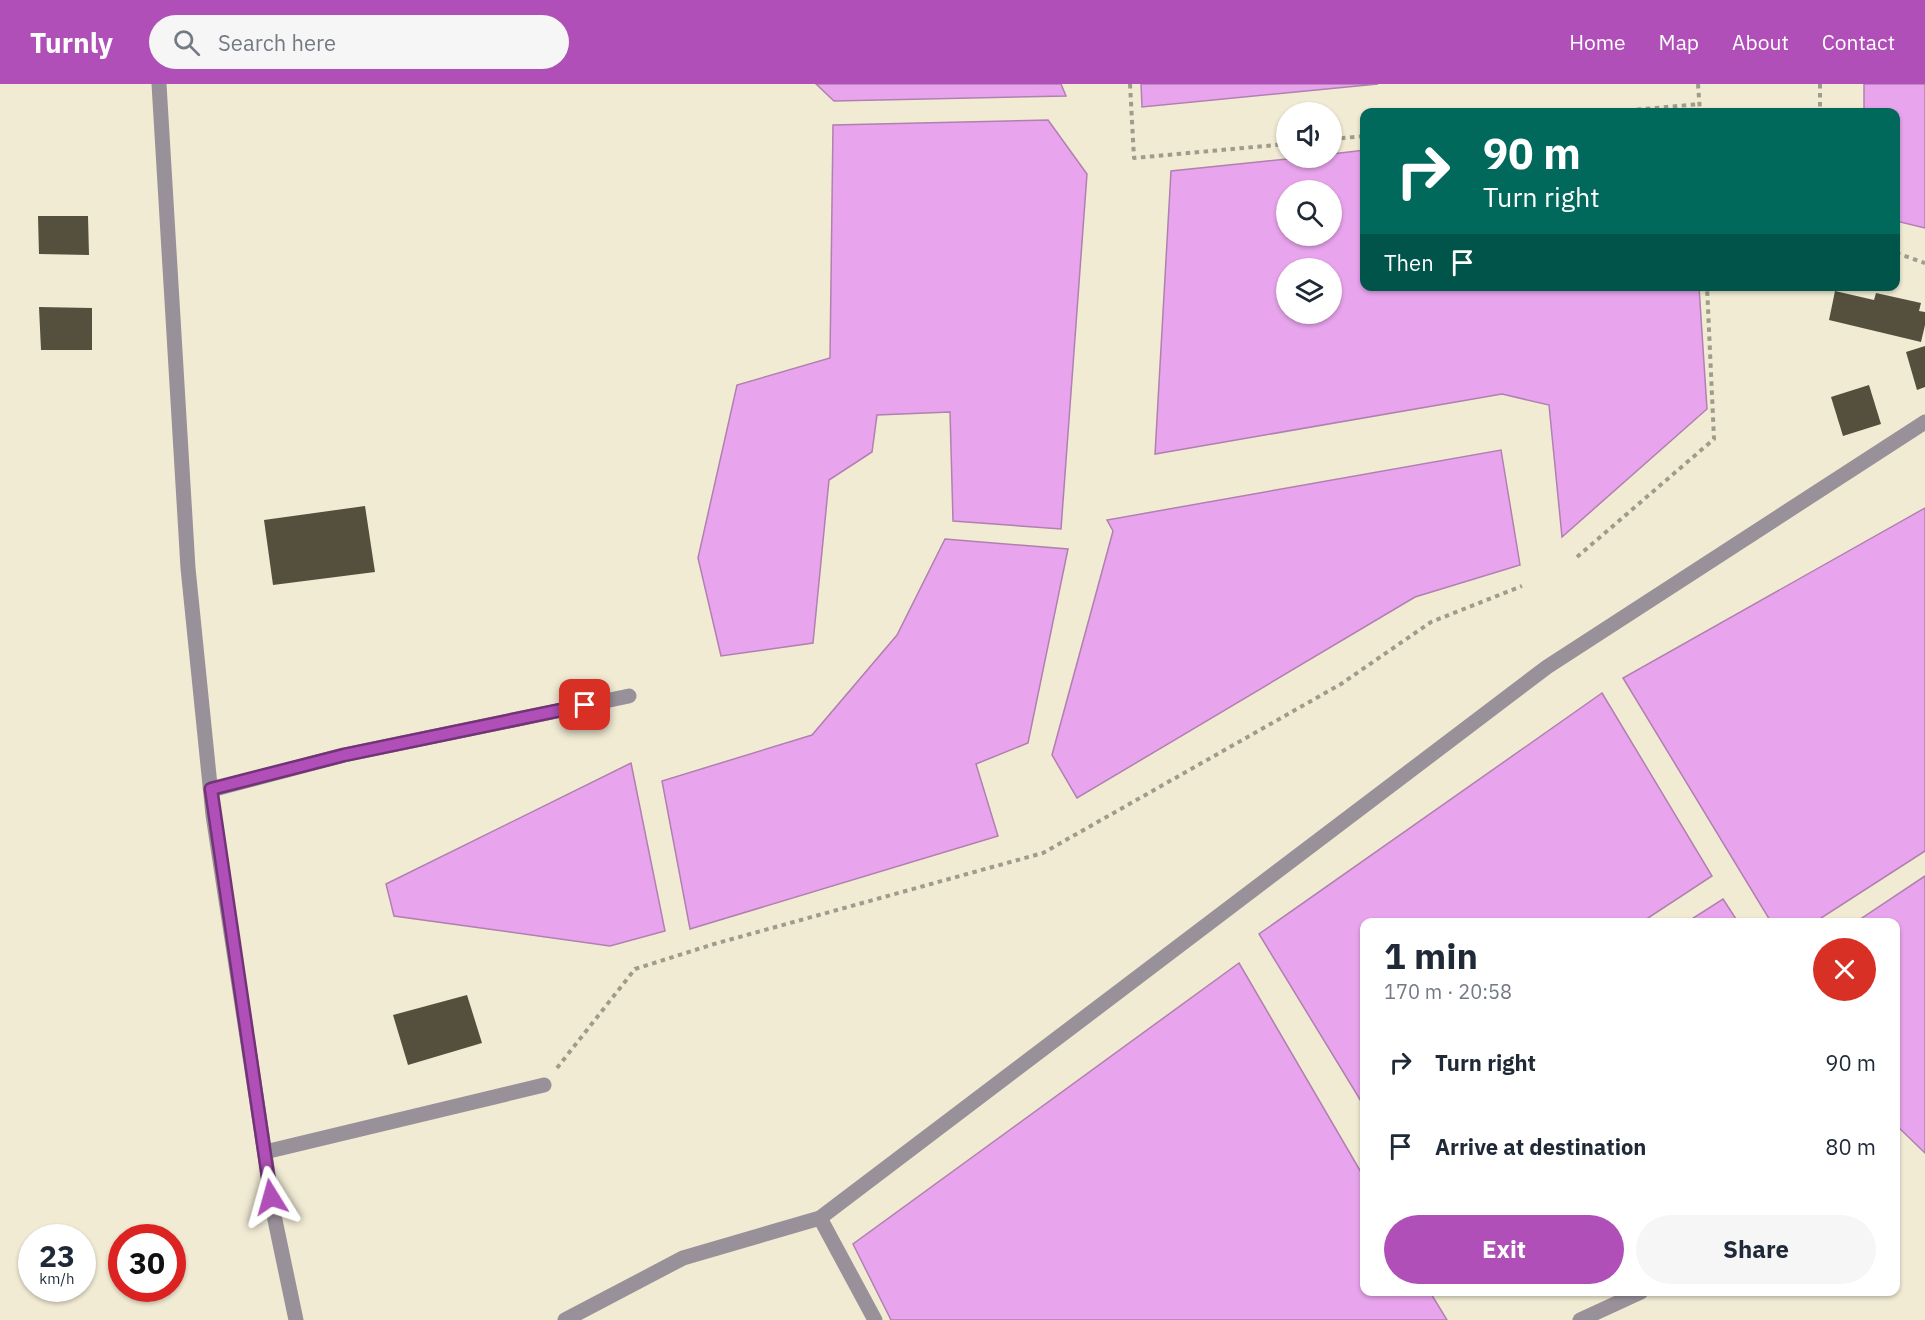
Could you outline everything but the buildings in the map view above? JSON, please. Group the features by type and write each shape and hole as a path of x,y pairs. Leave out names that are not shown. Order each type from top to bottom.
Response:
{"street":[{"path":"159,84 188,568 211,789 275,1220 296,1320"},
{"path":"565,1320 683,1258 820,1218 1547,667 1925,422"},
{"path":"211,789 344,755 629,696"},
{"path":"265,1152 544,1085"},
{"path":"820,1218 875,1320"},
{"path":"1580,1320 1632,1296"}],"path":[{"path":"1130,84 1134,158 1276,145"},
{"path":"1698,84 1700,108"},
{"path":"1820,84 1820,108"},
{"path":"1655,108 1700,104"},
{"path":"1342,138 1360,136"},
{"path":"1900,254 1925,263"},
{"path":"1577,557 1714,439 1707,291"},
{"path":"544,1085 635,969 714,944 1043,853 1341,684 1431,622 1522,586"}],"shaded area":[{"path":"816,84 1061,84 1066,96 834,101"},
{"path":"1141,84 1378,84 1142,107"},
{"path":"1864,84 1925,84 1925,228 1900,222 1900,108 1864,108"},
{"path":"1048,120 1087,174 1061,529 953,521 950,412 877,415 872,452 829,480 813,643 721,656 698,558 737,385 830,358 833,125"},
{"path":"1360,151 1360,291 1699,291 1707,409 1562,537 1549,405 1502,394 1155,454 1171,171 1276,160 1276,168 1342,168 1342,153"},
{"path":"1501,450 1520,565 1415,597 1077,798 1052,755 1113,531 1107,520"},
{"path":"1925,508 1925,851 1821,918 1769,918 1623,678"},
{"path":"945,539 1068,549 1028,743 976,764 998,836 690,929 662,781 812,735 897,635"},
{"path":"1602,693 1712,876 1648,918 1360,918 1360,1099 1259,934"},
{"path":"631,763 665,931 610,946 394,916 386,884"},
{"path":"1925,876 1925,1153 1900,1129 1900,918 1862,918"},
{"path":"1723,899 1735,918 1693,918"},
{"path":"1239,963 1360,1170 1360,1296 1432,1296 1447,1320 891,1320 853,1244"}],"route":[{"path":"271,1197 213,815 211,789 344,755 585,705"}]}
